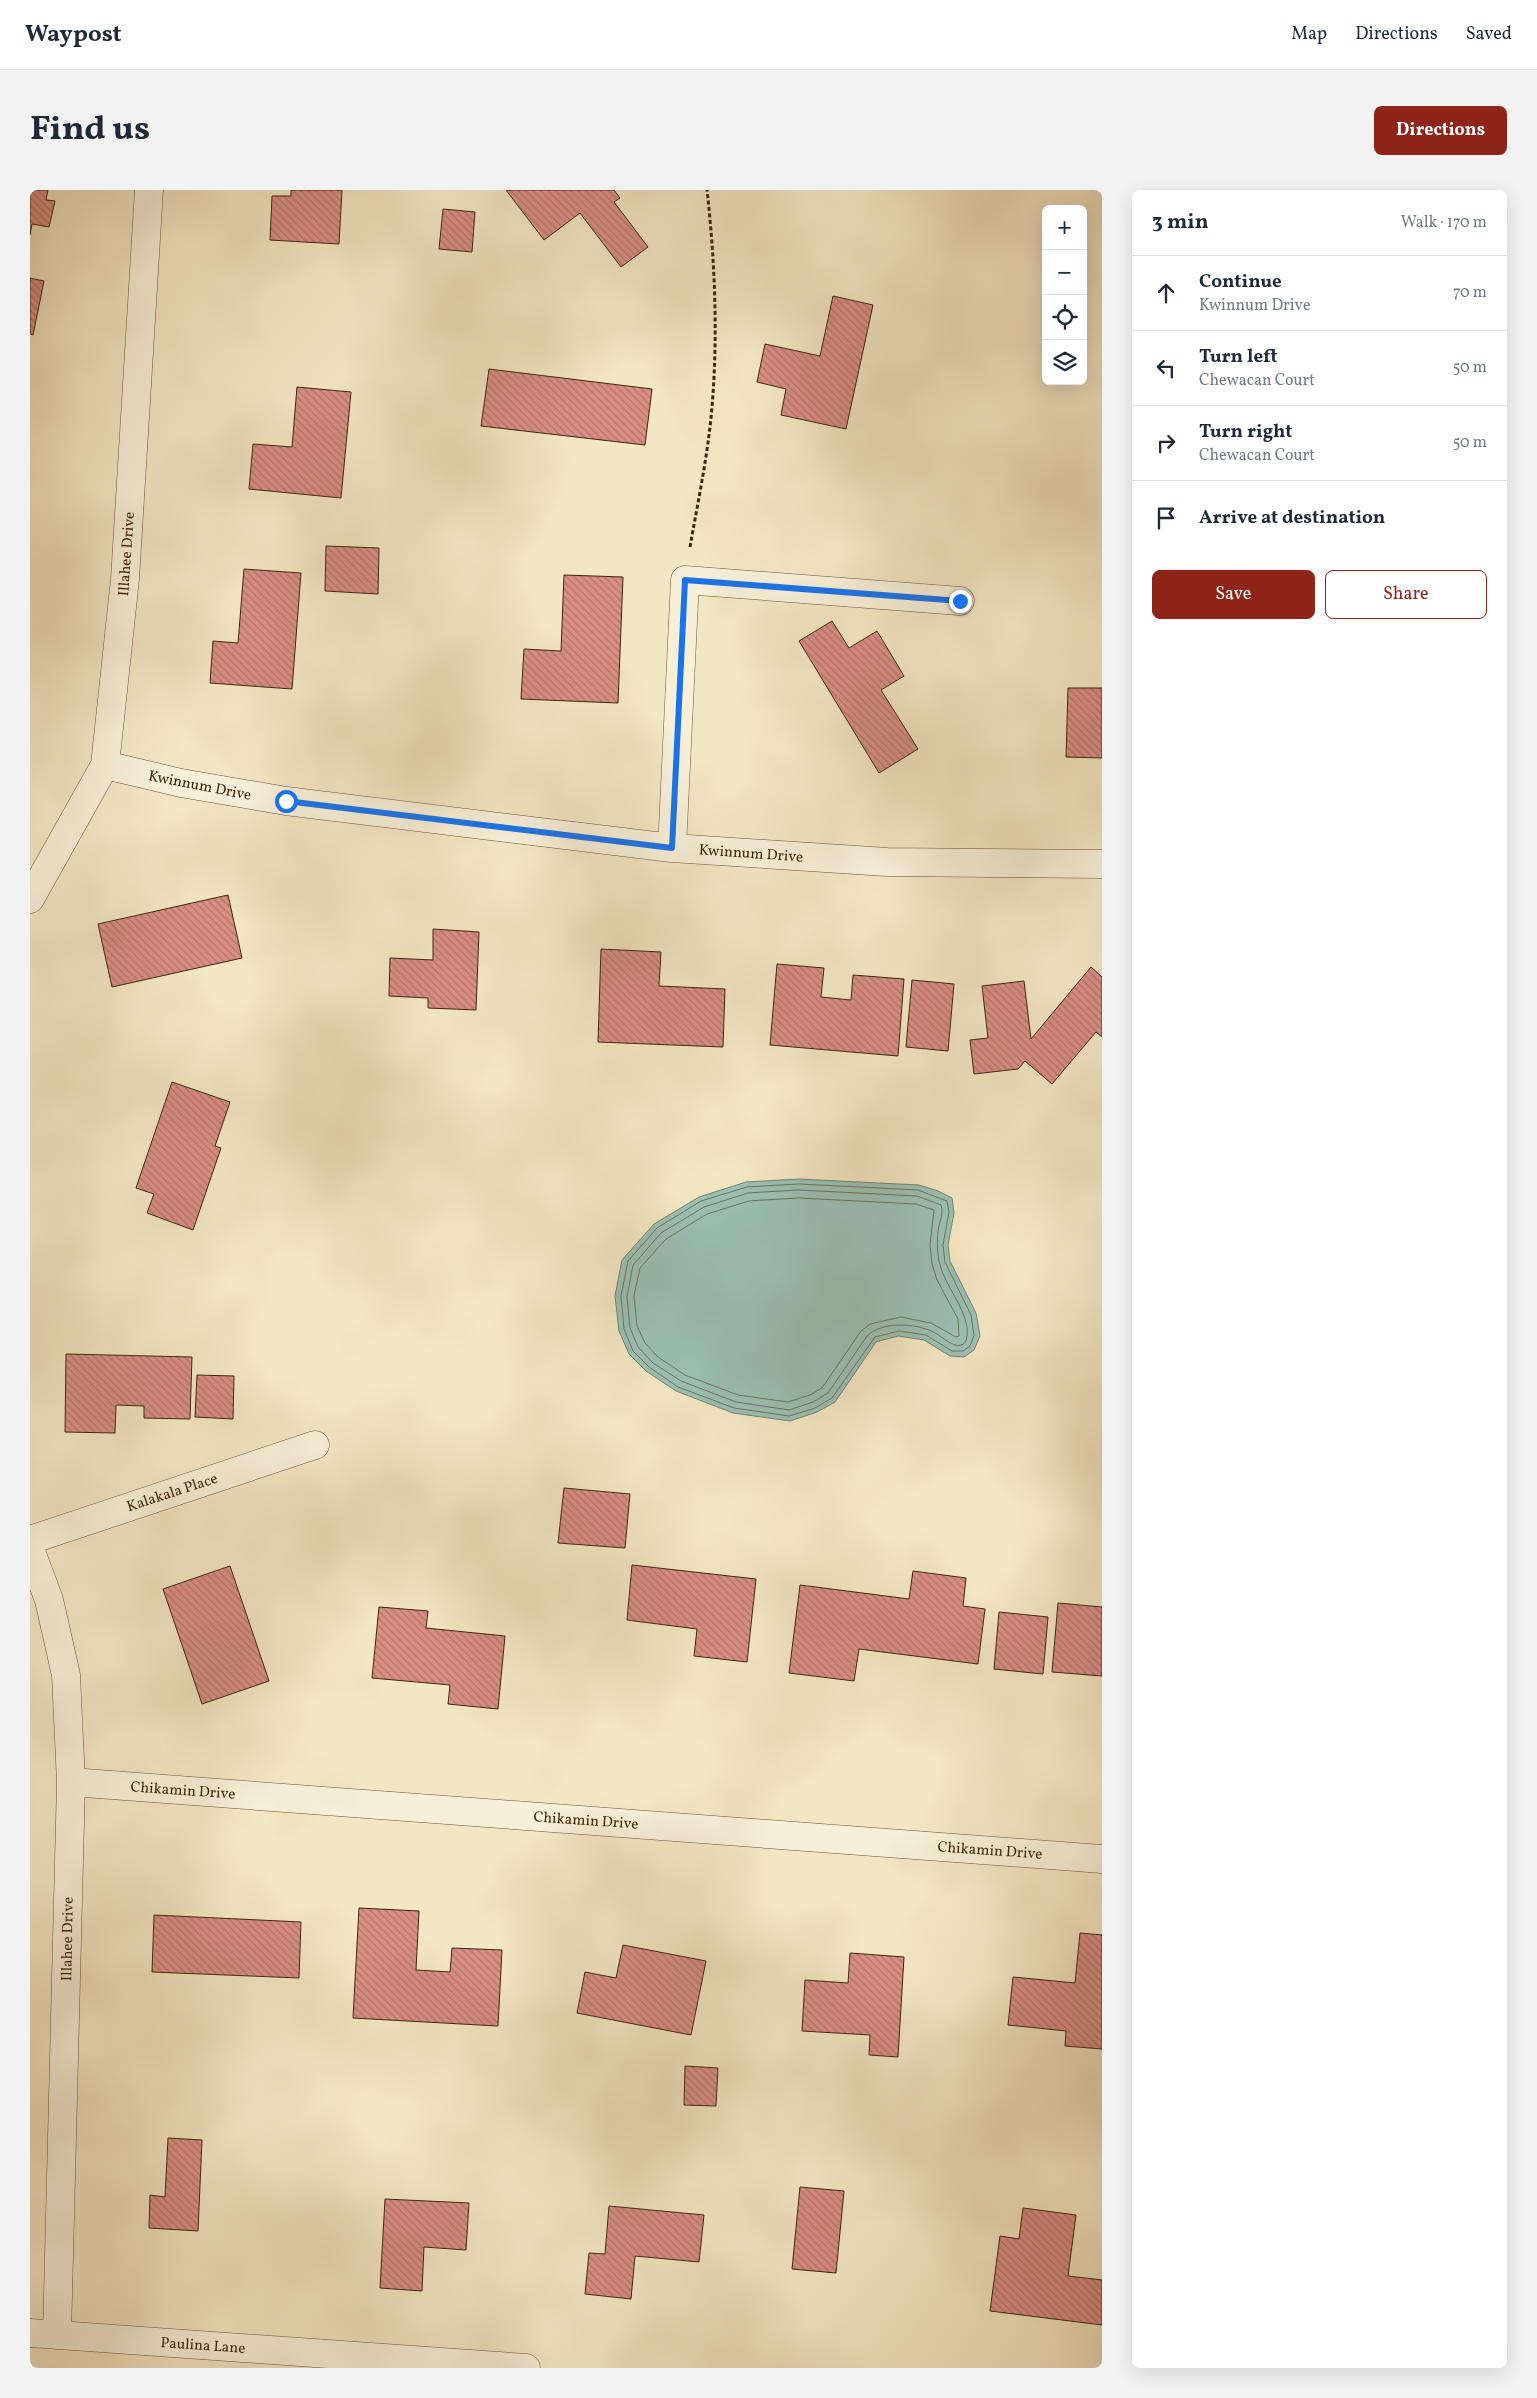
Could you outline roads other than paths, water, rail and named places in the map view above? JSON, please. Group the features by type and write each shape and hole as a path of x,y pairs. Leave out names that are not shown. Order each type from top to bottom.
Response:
{"street":[{"name":"Illahee Drive","path":"30,899 106,765 125,579 149,190"},
{"path":"672,848 685,580 960,601"},
{"name":"Kwinnum Drive","path":"106,765 181,783 286,801 672,848 887,862 1102,864"},
{"name":"Kalakala Place","path":"30,1540 315,1445"},
{"name":"Illahee Drive","path":"30,1549 49,1600 66,1675 71,1782 57,2335"},
{"name":"Chikamin Drive","path":"71,1782 1102,1859"},
{"name":"Paulina Lane","path":"30,2334 526,2368"}],"water":[{"path":"799,1179 919,1185 952,1198 954,1213 948,1245 950,1261 976,1313 980,1336 974,1350 964,1357 950,1356 924,1340 898,1336 876,1342 835,1402 817,1412 790,1421 733,1413 676,1391 646,1371 629,1354 619,1331 615,1296 622,1260 654,1224 699,1197 746,1182"}]}
